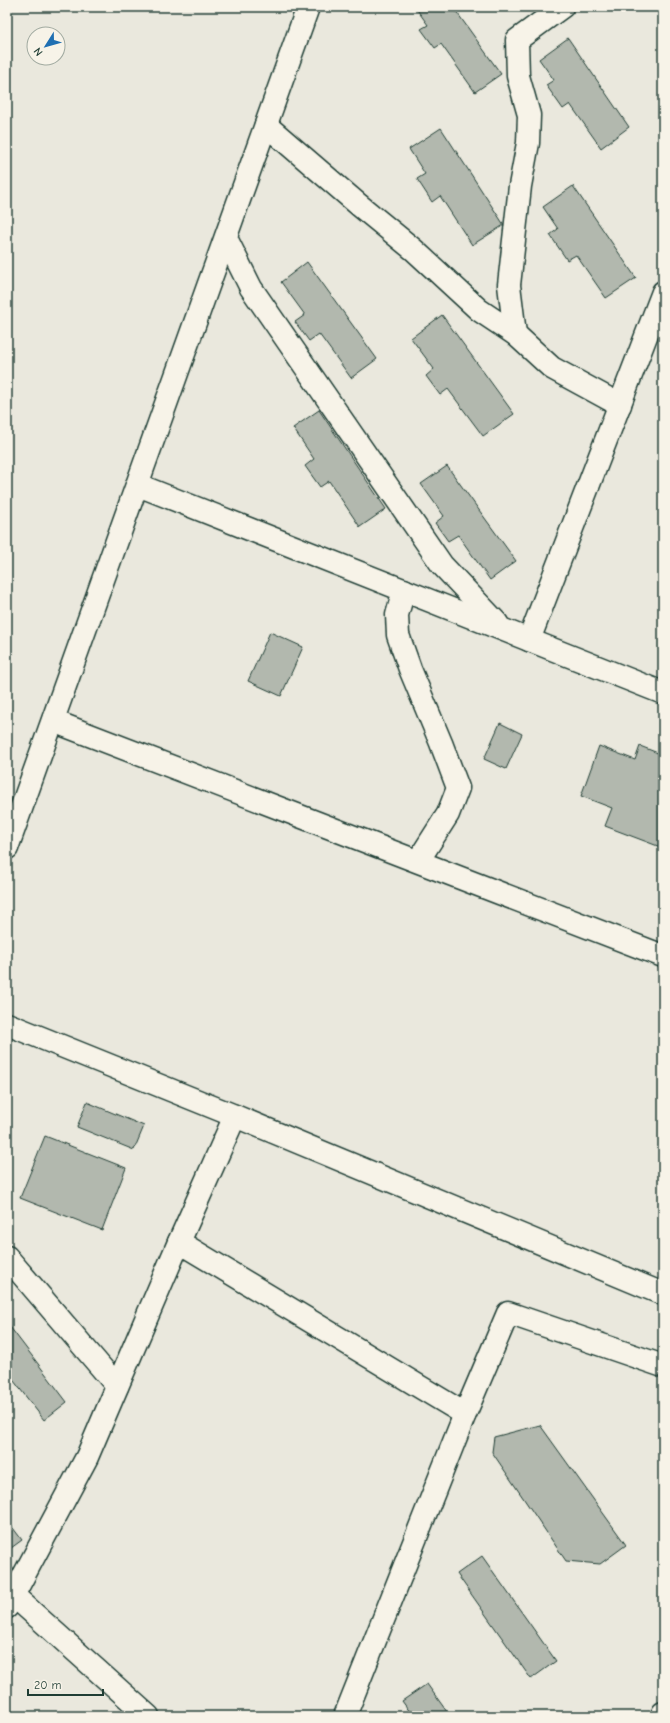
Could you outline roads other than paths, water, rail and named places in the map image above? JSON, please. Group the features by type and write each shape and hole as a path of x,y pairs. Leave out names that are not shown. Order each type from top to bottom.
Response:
{"street":[{"path":"7,848 308,7"},
{"path":"515,334 509,285 520,186 528,143 529,115 518,76 517,40 562,7"},
{"path":"266,124 359,205 414,250 479,310 515,334 552,368 620,405"},
{"path":"226,238 251,288 442,565 504,630"},
{"path":"529,640 663,292"},
{"path":"138,485 663,693"},
{"path":"404,590 397,615 398,635 410,669 458,788 448,814 418,861"},
{"path":"53,721 663,956"},
{"path":"7,1024 235,1116 663,1294"},
{"path":"148,1716 10,1601 87,1457 179,1242 235,1116"},
{"path":"179,1242 465,1414"},
{"path":"7,1257 117,1386"},
{"path":"345,1716 465,1414 508,1312 663,1366"}]}
